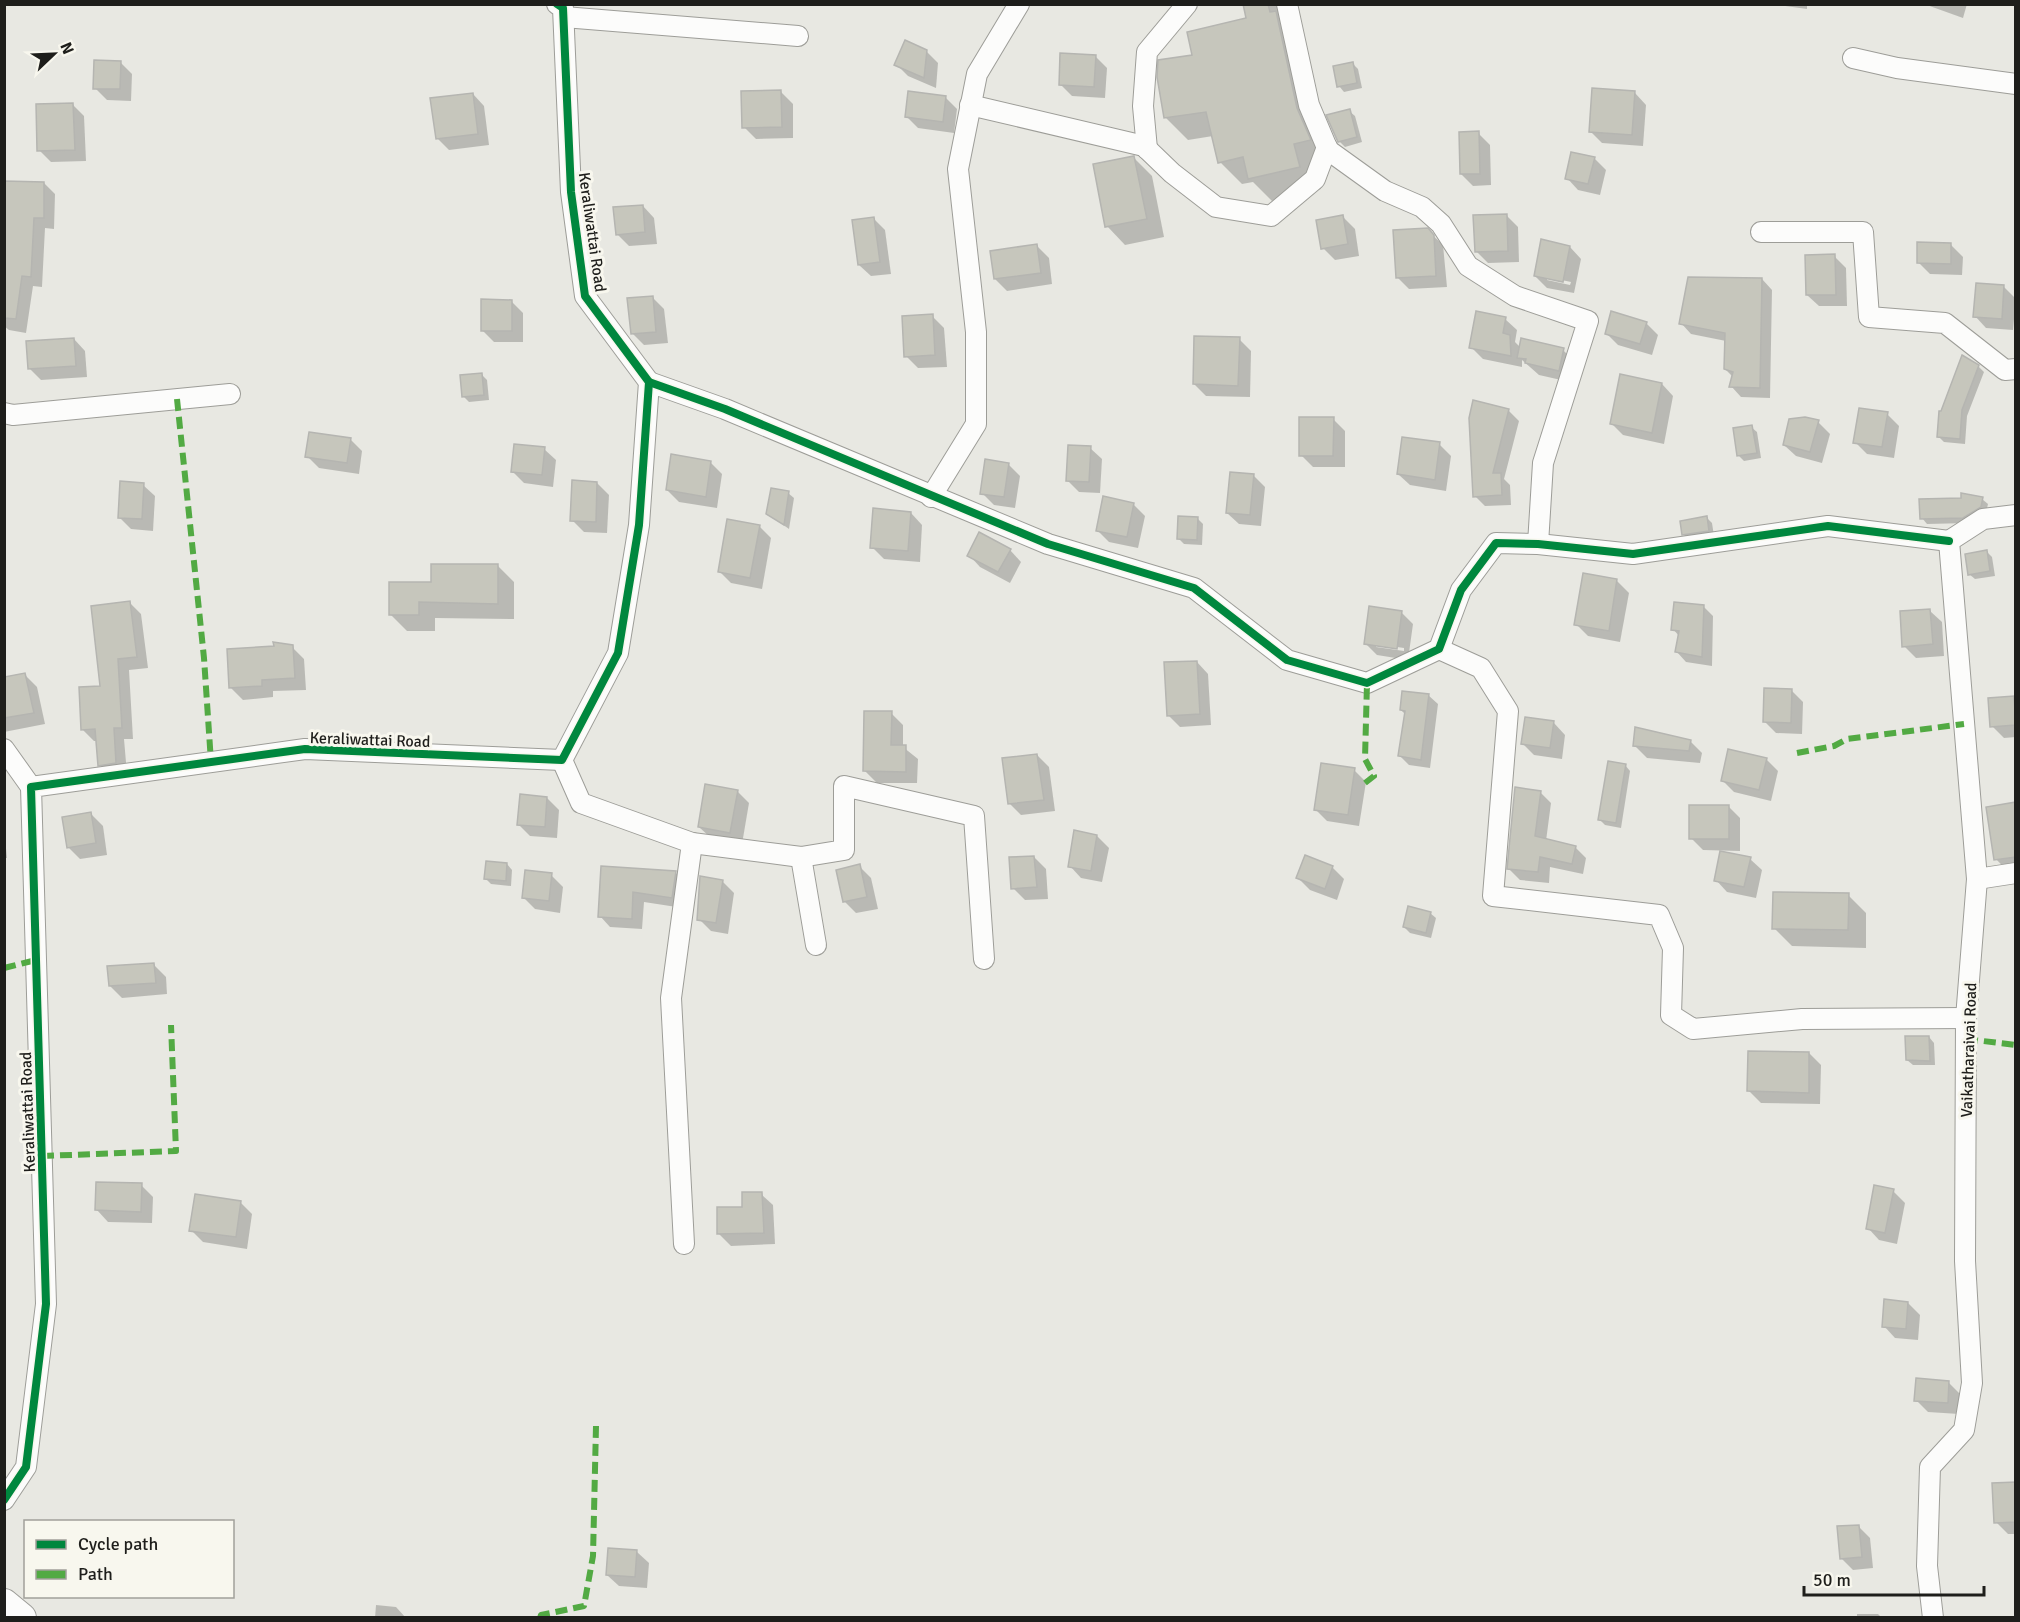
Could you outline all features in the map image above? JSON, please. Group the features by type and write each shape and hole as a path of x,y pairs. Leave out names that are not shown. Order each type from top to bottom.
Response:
{"main road":[{"path":"4,1604 21,1617"}],"street":[{"path":"931,497 976,424 976,332 958,169 977,74 1019,4"},
{"path":"1147,149 1143,106 1147,52 1186,4"},
{"path":"1287,4 1309,105 1327,147 1385,191 1422,207 1441,224 1468,266 1515,296 1588,321 1543,463 1538,544"},
{"path":"562,9 798,36"},
{"name":"Keraliwattai Road","path":"562,9 571,192 585,296 649,382"},
{"path":"1853,58 1897,68 2016,84"},
{"path":"970,105 1144,146 1172,173 1216,207 1271,216 1315,178 1327,147"},
{"path":"1761,232 1863,232 1869,317 1945,323 2005,370 2016,369"},
{"path":"984,959 974,816 844,786 844,850 801,857 692,843 581,803 562,760 618,653 639,525 649,382 725,409 1048,544 1194,588 1287,660 1367,683 1439,649 1461,590 1496,543 1538,544 1633,554 1828,526 1949,541 1983,519 2016,515"},
{"path":"4,413 230,394"},
{"name":"Vaikatharaivai Road","path":"1933,1617 1927,1566 1930,1467 1964,1430 1972,1383 1965,1260 1966,1018 1977,879 1949,541"},
{"path":"1439,649 1481,668 1508,711 1493,896 1659,915 1672,948 1671,1015 1693,1029 1802,1019 1966,1018"},
{"path":"4,749 31,787"},
{"name":"Keraliwattai Road","path":"4,1500 26,1467 46,1304 31,787 305,749 562,760"},
{"path":"684,1244 671,998 692,843"},
{"path":"801,857 816,945"},
{"path":"1977,879 2016,873"}],"building":[{"path":"1243,4 1268,4 1270,12 1276,11 1297,108 1311,140 1294,144 1300,167 1248,179 1243,157 1218,163 1206,112 1164,118 1157,77 1158,60 1192,55 1187,32 1246,18"},
{"path":"905,40 927,50 924,78 894,65"},
{"path":"1060,53 1096,55 1094,87 1059,85"},
{"path":"94,60 121,61 120,89 93,89"},
{"path":"1353,62 1357,83 1337,87 1333,66"},
{"path":"1592,88 1635,91 1632,135 1589,132"},
{"path":"781,90 782,127 742,128 741,91"},
{"path":"908,91 946,96 943,122 905,117"},
{"path":"473,93 478,134 436,139 430,98"},
{"path":"73,103 75,150 37,151 36,104"},
{"path":"1350,109 1357,137 1338,142 1326,115"},
{"path":"1479,131 1480,174 1460,174 1459,132"},
{"path":"1571,152 1595,157 1588,184 1565,179"},
{"path":"1134,156 1147,219 1105,227 1093,164"},
{"path":"4,181 44,182 44,218 34,218 31,277 22,276 16,319 4,318"},
{"path":"643,205 645,232 616,235 613,207"},
{"path":"1507,214 1508,251 1475,252 1473,215"},
{"path":"1343,215 1348,244 1321,249 1316,220"},
{"path":"874,217 880,262 858,265 852,220"},
{"path":"1428,228 1434,235 1436,276 1396,278 1393,230"},
{"path":"1541,239 1570,246 1563,282 1534,276"},
{"path":"1917,242 1951,243 1951,264 1917,263"},
{"path":"1037,244 1041,273 994,279 990,251"},
{"path":"1835,254 1836,295 1806,295 1805,255"},
{"path":"1688,277 1762,278 1760,388 1729,387 1733,372 1724,369 1725,333 1679,324"},
{"path":"1976,283 2004,285 2002,319 1973,317"},
{"path":"653,296 656,332 631,334 627,298"},
{"path":"481,299 512,300 512,331 481,331"},
{"path":"1476,311 1506,317 1503,333 1510,335 1511,356 1469,348"},
{"path":"1611,311 1647,322 1640,344 1605,334"},
{"path":"933,314 935,355 904,357 902,316"},
{"path":"1194,336 1240,337 1238,386 1193,384"},
{"path":"74,338 76,366 28,369 26,341"},
{"path":"1521,338 1564,348 1559,371 1525,363 1526,359 1517,358"},
{"path":"1962,355 1979,365 1962,410 1960,439 1937,437 1939,411 1941,411"},
{"path":"482,373 484,395 462,397 460,375"},
{"path":"1620,374 1662,383 1652,433 1610,424"},
{"path":"1473,400 1509,409 1493,473 1501,473 1502,495 1473,497 1469,418"},
{"path":"1859,408 1888,412 1882,447 1853,443"},
{"path":"1299,417 1334,417 1333,456 1299,456"},
{"path":"1805,417 1819,420 1810,452 1783,445 1789,419"},
{"path":"1752,425 1757,453 1737,456 1733,428"},
{"path":"309,432 351,438 347,463 305,457"},
{"path":"1402,437 1440,442 1435,480 1397,474"},
{"path":"514,444 545,447 542,475 511,472"},
{"path":"1068,445 1091,446 1089,482 1066,481"},
{"path":"671,454 711,461 706,497 666,490"},
{"path":"985,459 1009,463 1004,497 980,494"},
{"path":"1230,472 1254,474 1250,515 1226,513"},
{"path":"572,480 597,482 596,522 570,521"},
{"path":"120,481 144,483 142,519 118,518"},
{"path":"771,488 789,491 784,525 766,514"},
{"path":"1961,493 1983,497 1981,507 1963,518 1920,519 1919,499 1961,498"},
{"path":"1103,496 1134,503 1127,537 1096,531"},
{"path":"873,508 911,512 908,551 870,548"},
{"path":"1178,516 1198,517 1197,540 1177,539"},
{"path":"1707,516 1709,531 1682,535 1680,521"},
{"path":"727,519 760,525 750,578 718,572"},
{"path":"979,532 1011,549 998,572 967,556"},
{"path":"1987,550 1990,571 1968,575 1965,554"},
{"path":"431,564 498,564 498,604 419,602 419,615 389,615 389,582 431,582"},
{"path":"1583,573 1617,579 1609,631 1574,625"},
{"path":"130,601 137,657 118,659 122,728 114,728 116,763 98,766 95,729 81,730 79,687 100,686 91,606"},
{"path":"1674,602 1704,605 1702,657 1675,652 1679,631 1671,630"},
{"path":"1369,606 1402,611 1397,649 1364,644"},
{"path":"1930,609 1933,644 1902,647 1900,611"},
{"path":"273,642 293,645 295,678 262,680 262,686 229,688 227,649 274,646"},
{"path":"1197,661 1200,714 1167,716 1164,662"},
{"path":"25,673 34,713 4,718 4,677"},
{"path":"1764,688 1792,689 1791,723 1763,722"},
{"path":"1402,691 1429,694 1421,760 1398,756 1405,711 1400,710"},
{"path":"2014,696 2016,725 1990,727 1988,698"},
{"path":"864,711 892,711 891,745 906,745 906,772 863,771"},
{"path":"1525,717 1554,721 1550,748 1521,744"},
{"path":"1635,727 1691,740 1689,751 1633,746"},
{"path":"1728,749 1767,758 1759,790 1721,781"},
{"path":"1037,754 1044,800 1008,804 1002,758"},
{"path":"1608,761 1626,764 1616,823 1598,820"},
{"path":"1321,763 1355,768 1348,815 1314,810"},
{"path":"705,784 738,790 730,833 698,827"},
{"path":"1515,787 1541,791 1535,836 1576,846 1572,864 1540,857 1538,872 1507,869"},
{"path":"520,794 547,797 545,827 517,825"},
{"path":"2016,802 2016,857 1994,860 1986,807"},
{"path":"1689,805 1729,805 1729,839 1689,839"},
{"path":"91,812 96,843 67,848 62,817"},
{"path":"1074,830 1097,835 1091,871 1068,867"},
{"path":"1720,851 1751,857 1744,887 1714,881"},
{"path":"1305,855 1333,866 1325,889 1296,878"},
{"path":"1034,856 1037,887 1011,889 1009,857"},
{"path":"486,861 507,863 506,881 484,879"},
{"path":"860,864 867,897 843,902 836,870"},
{"path":"601,866 676,871 672,898 633,892 632,919 598,917"},
{"path":"525,870 552,873 549,901 522,898"},
{"path":"700,876 723,880 716,923 697,920"},
{"path":"1773,892 1849,893 1848,930 1772,929"},
{"path":"1408,906 1431,912 1426,933 1403,927"},
{"path":"154,963 156,983 109,986 107,966"},
{"path":"1905,1036 1929,1036 1930,1061 1906,1060"},
{"path":"1748,1051 1809,1052 1809,1093 1747,1091"},
{"path":"96,1182 142,1183 141,1212 95,1210"},
{"path":"1874,1185 1894,1189 1885,1233 1866,1229"},
{"path":"742,1192 762,1192 764,1233 717,1234 717,1207 742,1207"},
{"path":"195,1194 241,1201 236,1237 189,1231"},
{"path":"1884,1299 1908,1302 1906,1329 1882,1327"},
{"path":"1916,1378 1949,1381 1948,1403 1914,1401"},
{"path":"2016,1482 2016,1522 1994,1523 1992,1483"},
{"path":"1859,1525 1862,1557 1840,1559 1837,1526"},
{"path":"608,1548 637,1550 635,1577 606,1575"}],"marked path":[{"path":"177,399 204,658 211,762"},
{"path":"1365,783 1374,776 1365,759 1367,683"},
{"path":"1797,753 1834,746 1847,739 1964,724"},
{"path":"4,968 36,960"},
{"path":"42,1156 176,1151 171,1025"},
{"path":"1966,1039 2016,1045"},
{"path":"540,1618 541,1615 584,1606 593,1556 596,1426"}],"cycle path":[{"path":"4,1500 26,1467 46,1304 31,787 305,749 562,760 618,653 639,525 649,382 585,296 571,192 563,8 557,4"},
{"path":"649,382 725,409 1048,544 1194,588 1287,660 1367,683 1439,649 1461,590 1496,543 1538,544 1633,554 1828,526 1949,541"}]}
